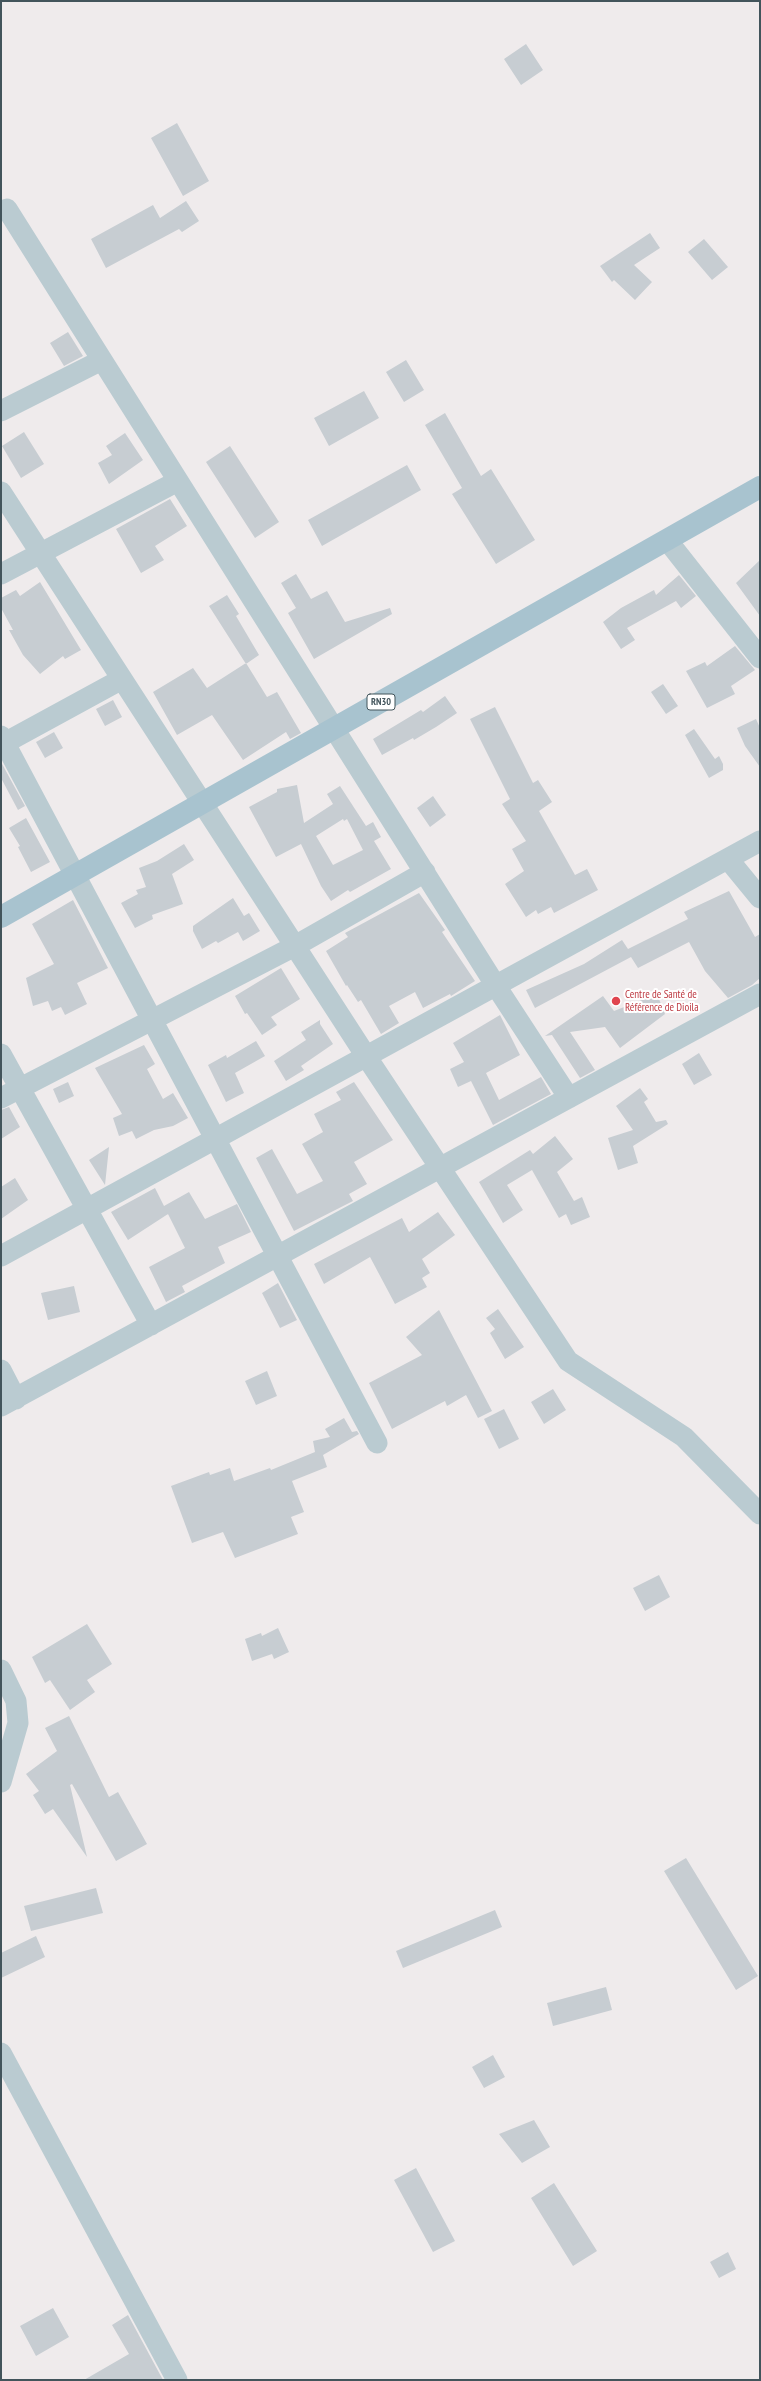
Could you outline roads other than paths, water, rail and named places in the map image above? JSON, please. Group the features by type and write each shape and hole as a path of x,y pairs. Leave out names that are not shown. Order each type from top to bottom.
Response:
{"main road":[{"name":"RN30","path":"1,917 760,487"}],"street":[{"path":"7,210 335,728 496,986 569,1098"},
{"path":"1,411 102,360"},
{"path":"1,574 178,481"},
{"path":"1,492 366,1056 568,1361 684,1437 760,1514"},
{"path":"667,540 760,658"},
{"path":"122,679 2,741 279,1256 377,1443"},
{"path":"1,1256 760,842"},
{"path":"728,859 760,898"},
{"path":"1,1098 295,946 425,872"},
{"path":"1,1370 8,1402 760,994"},
{"path":"1,1054 151,1325"},
{"path":"1,1670 16,1701 18,1723 1,1782"},
{"path":"1,2053 177,2380"}],"place":[{"name":"Centre de Santé de Référence de Dioila","path":"616,1001"}]}
